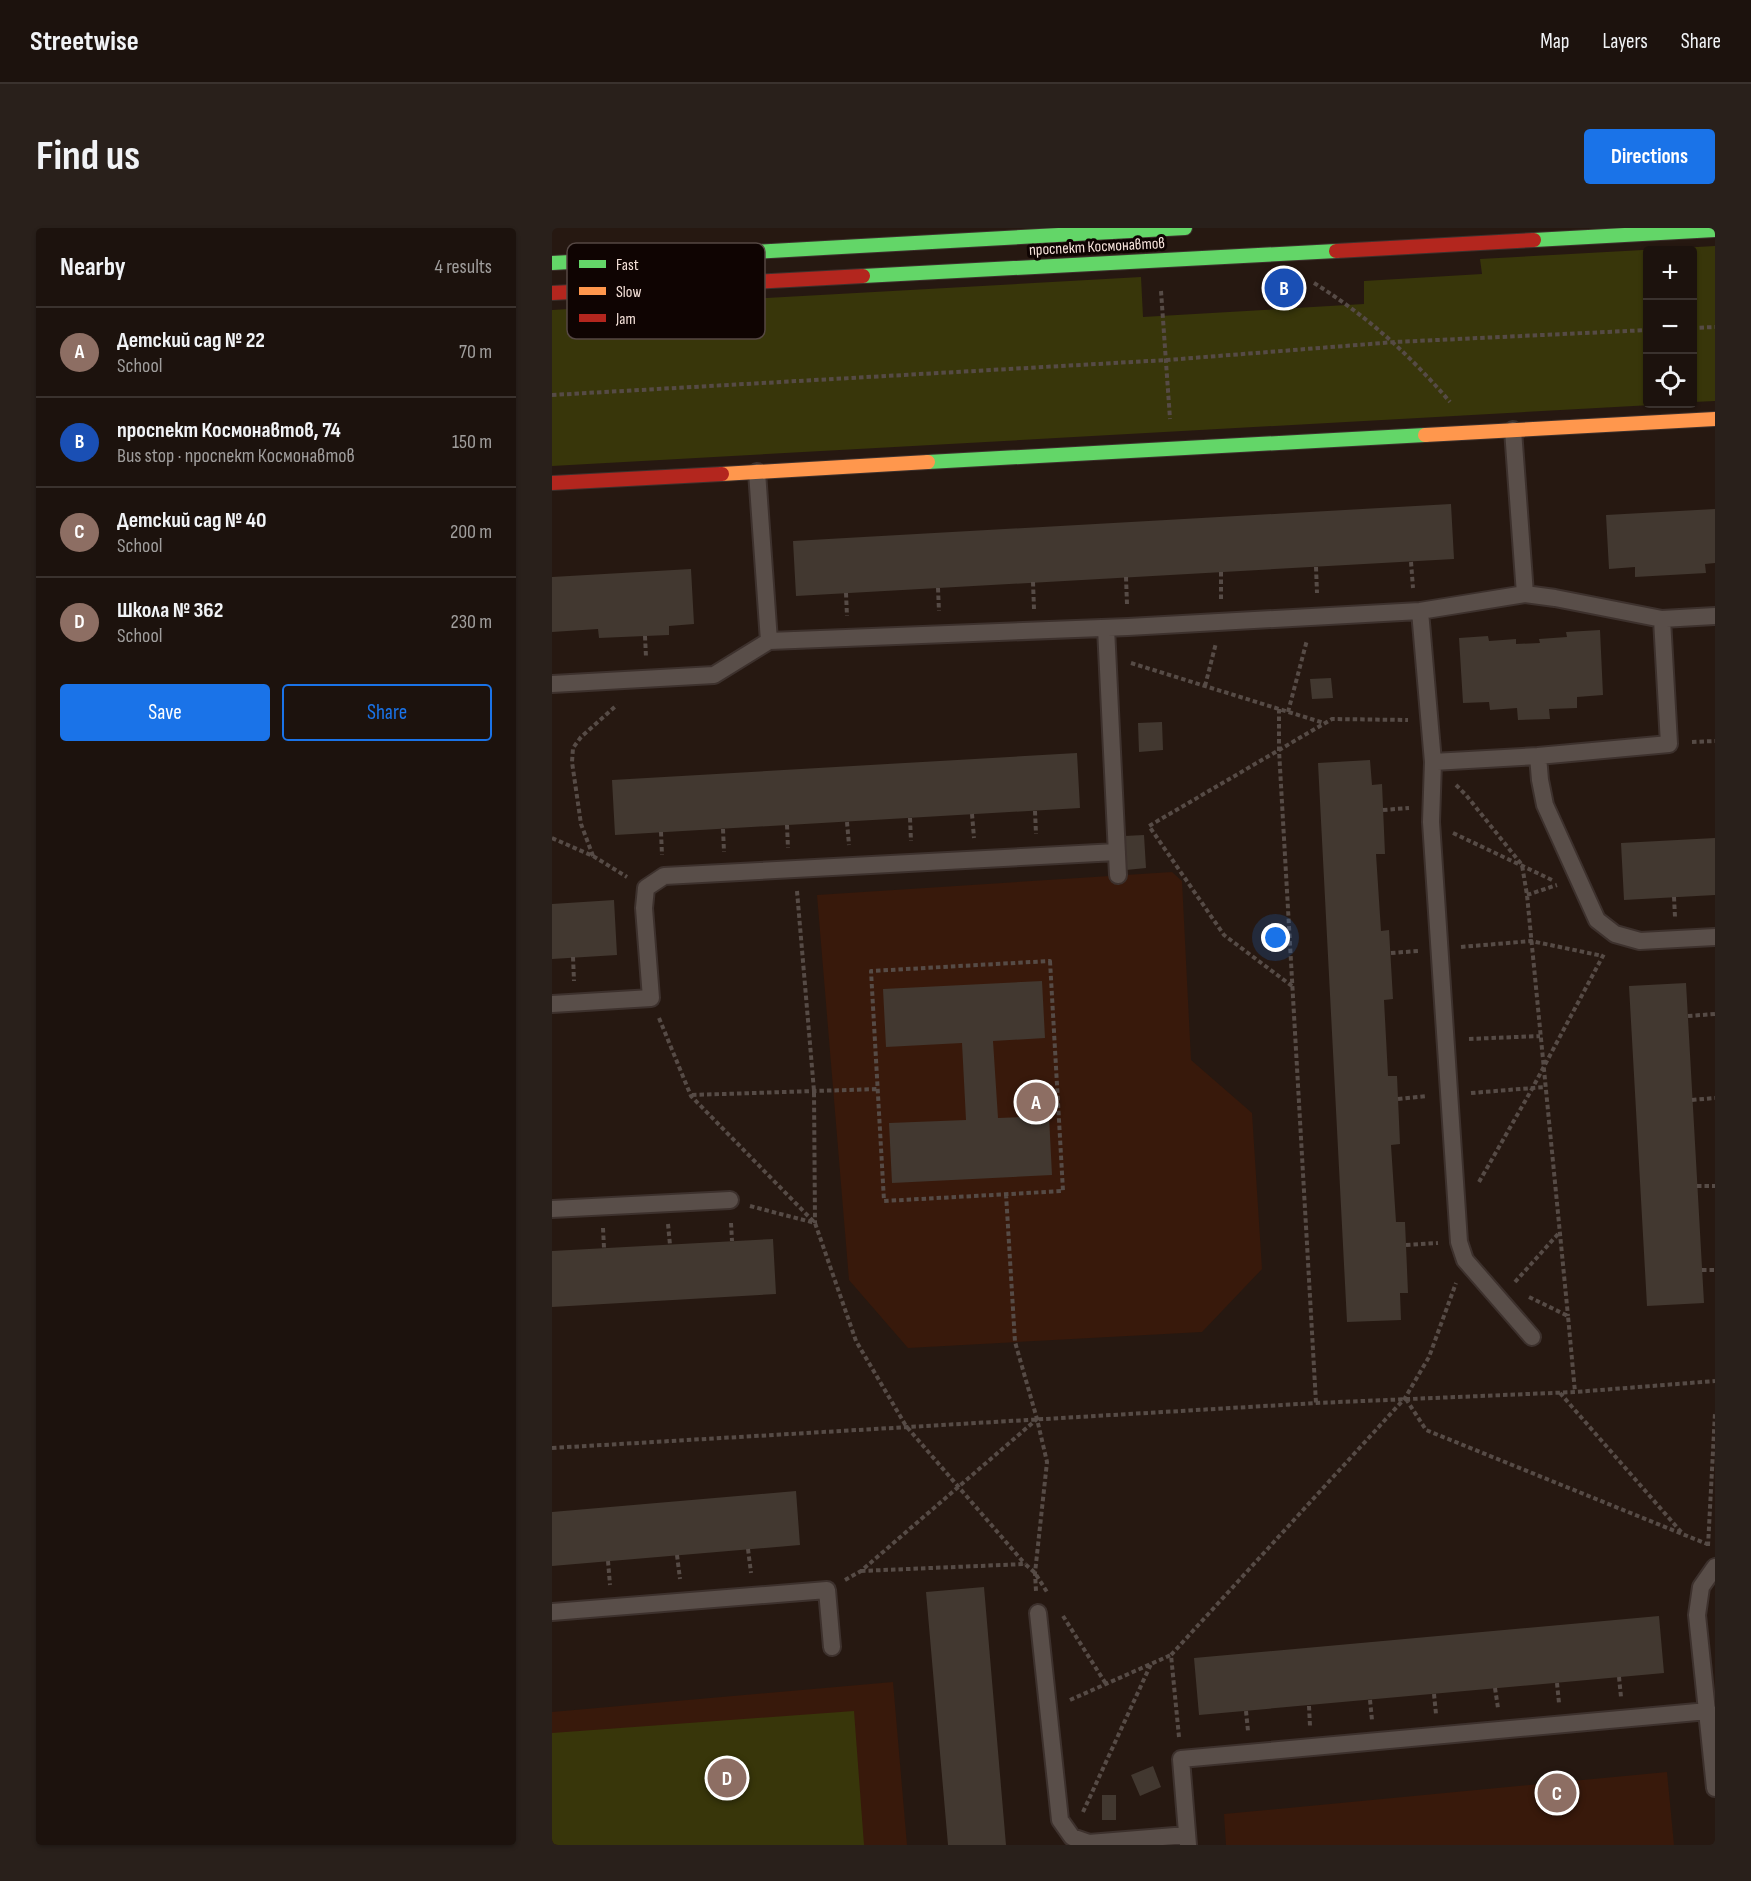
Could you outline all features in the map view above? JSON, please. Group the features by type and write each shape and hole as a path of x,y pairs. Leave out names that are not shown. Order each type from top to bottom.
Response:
{"street":[{"name":"проспект Космонавтов","path":"765,251 1185,228"},
{"name":"проспект Космонавтов","path":"765,281 1567,233 1715,230"},
{"name":"проспект Космонавтов","path":"552,263 567,262"},
{"name":"проспект Космонавтов","path":"552,293 567,292"},
{"path":"552,483 1715,419"}],"lane":[{"path":"807,228 809,279"},
{"path":"1513,430 1525,594"},
{"path":"757,472 769,641"},
{"path":"552,684 714,675 769,641 1107,628 1420,611 1525,594 1662,619 1715,616"},
{"path":"1420,611 1433,762 1431,822 1459,1242 1465,1260 1532,1337"},
{"path":"1433,762 1538,756 1669,744 1662,619"},
{"path":"1107,628 1118,875"},
{"path":"1538,756 1545,805 1597,920 1615,934 1640,941 1715,937"},
{"path":"552,1004 651,998 644,908 646,888 664,876 1118,852"},
{"path":"552,1209 730,1200"},
{"path":"1715,1567 1701,1587 1697,1615 1715,1788"},
{"path":"552,1612 827,1590 832,1647"},
{"path":"1038,1613 1060,1820 1072,1837 1089,1843 1188,1840 1181,1759 1708,1712"}],"path":[{"path":"1310,281 1338,298 1395,342 1438,387 1472,433"},
{"path":"1161,282 1170,423"},
{"path":"1697,328 1715,327"},
{"path":"552,395 1167,360 1395,342 1643,330"},
{"path":"1288,712 1313,617"},
{"path":"1205,686 1221,621"},
{"path":"1108,657 1325,724"},
{"path":"593,856 581,824 572,762 573,748 580,737 647,679"},
{"path":"1279,709 1279,750 1316,1403"},
{"path":"1292,986 1224,935 1149,826 1332,719 1430,720"},
{"path":"1433,762 1466,795 1522,865 1527,895 1568,1316"},
{"path":"1431,822 1561,884 1527,895"},
{"path":"552,838 593,856 646,888"},
{"path":"796,869 814,1092 815,1223 856,1341 906,1426 957,1487 1035,1573 1048,1593"},
{"path":"1492,1160 1615,934"},
{"path":"1439,949 1531,941 1603,956"},
{"path":"1050,961 1063,1191 1006,1194 884,1201 871,971 1050,961"},
{"path":"651,998 691,1095 815,1223"},
{"path":"1688,1016 1715,1014"},
{"path":"1445,1040 1540,1036"},
{"path":"1398,1099 1545,1088"},
{"path":"691,1095 877,1089"},
{"path":"1692,1100 1715,1098"},
{"path":"1697,1186 1715,1186"},
{"path":"1006,1194 1015,1342 1047,1462 1035,1573 1038,1613"},
{"path":"730,1200 815,1223"},
{"path":"1511,1287 1559,1234"},
{"path":"1406,1245 1459,1242"},
{"path":"1048,1710 1171,1655 1405,1398 1429,1357 1465,1260"},
{"path":"1702,1270 1715,1270"},
{"path":"552,1448 1405,1398 1560,1393 1715,1381"},
{"path":"1560,1393 1683,1533"},
{"path":"1405,1398 1426,1430 1707,1544"},
{"path":"1715,1413 1707,1544 1715,1567"},
{"path":"827,1590 861,1571 1037,1419"},
{"path":"861,1571 1025,1564"},
{"path":"1061,1613 1106,1684"},
{"path":"1171,1655 1181,1759"},
{"path":"1098,1781 1151,1664"}],"shaded area":[{"path":"1715,246 1715,401 1697,402 1697,247"},
{"path":"1643,250 1643,405 552,466 552,310 567,309 567,339 765,339 765,298 1141,277 1143,317 1364,304 1364,281 1482,274 1480,259"},
{"path":"1172,872 1182,881 1191,1060 1252,1113 1262,1269 1202,1332 908,1348 849,1280 817,895"},
{"path":"893,1682 907,1845 552,1845 552,1712"},
{"path":"854,1711 864,1845 552,1845 552,1733"},
{"path":"1667,1772 1674,1845 1226,1845 1224,1814"}],"building":[{"path":"1451,504 1454,559 796,596 793,541"},
{"path":"1715,509 1715,563 1705,564 1706,573 1635,577 1635,567 1609,569 1606,515"},
{"path":"691,569 694,624 669,626 669,635 599,638 598,629 552,632 552,577"},
{"path":"1600,630 1603,695 1577,697 1577,708 1549,709 1550,719 1518,720 1517,708 1490,710 1489,702 1463,703 1459,638 1488,636 1489,641 1516,639 1516,644 1540,643 1539,639 1567,637 1566,632"},
{"path":"1331,678 1333,698 1312,699 1310,679"},
{"path":"1162,722 1163,750 1139,752 1138,723"},
{"path":"1077,753 1080,808 615,835 612,780"},
{"path":"1370,760 1372,785 1382,784 1385,854 1376,854 1381,931 1389,930 1393,999 1384,1000 1388,1076 1397,1076 1400,1144 1391,1145 1396,1222 1405,1222 1408,1293 1400,1293 1401,1320 1347,1322 1318,763"},
{"path":"1144,835 1146,868 1126,870 1124,836"},
{"path":"1715,838 1715,895 1624,900 1621,843"},
{"path":"614,900 617,955 552,959 552,904"},
{"path":"1042,981 1045,1038 993,1041 998,1118 1049,1116 1052,1175 892,1183 889,1123 966,1120 962,1043 886,1047 883,989"},
{"path":"1686,983 1704,1303 1647,1306 1629,986"},
{"path":"773,1239 776,1294 552,1307 552,1251"},
{"path":"796,1491 800,1545 552,1566 552,1512"},
{"path":"984,1587 1006,1845 948,1845 926,1592"},
{"path":"1659,1616 1664,1673 1199,1715 1194,1658"},
{"path":"1153,1766 1161,1787 1140,1796 1131,1775"},
{"path":"1102,1795 1116,1795 1116,1820 1102,1820"}],"traffic: fast":[{"path":"765,251 1185,228"},
{"path":"1534,240 1715,230"},
{"path":"863,276 1336,251"},
{"path":"552,263 567,262"},
{"path":"928,462 1425,435"}],"traffic: slow":[{"path":"1425,435 1715,419"},
{"path":"722,474 928,462"}],"traffic: jam":[{"path":"1336,251 1534,240"},
{"path":"765,281 863,276"},
{"path":"552,293 567,292"},
{"path":"552,483 722,474"}],"place":[{"name":"проспект Космонавтов, 74","path":"1284,288"},
{"name":"Детский сад № 22","path":"1036,1102"},
{"name":"Школа № 362","path":"727,1778"},
{"name":"Детский сад № 40","path":"1557,1793"}]}
